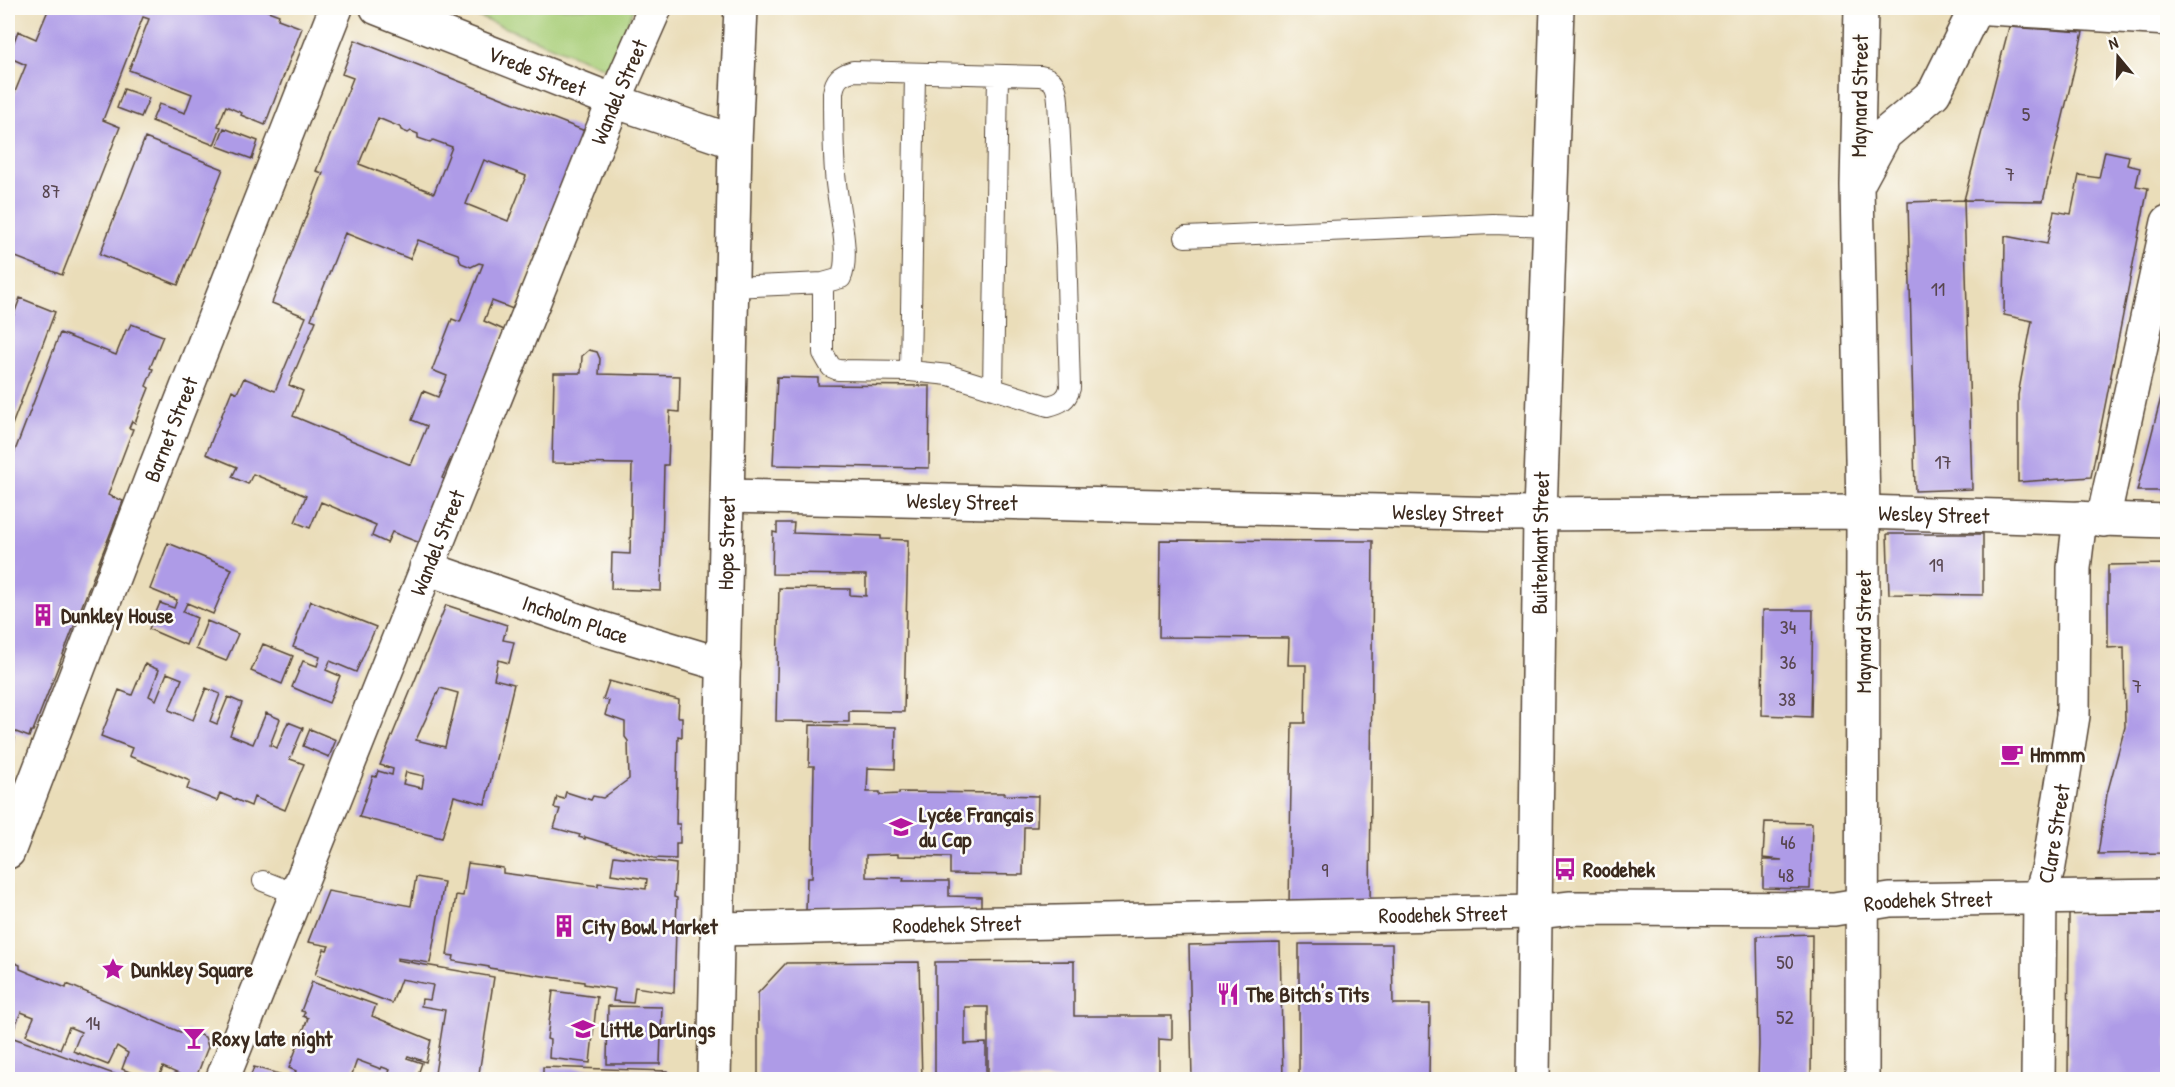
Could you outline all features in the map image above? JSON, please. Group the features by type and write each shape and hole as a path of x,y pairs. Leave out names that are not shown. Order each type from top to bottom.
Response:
{"street":[{"name":"Barnet Street","path":"8,852 336,8"},
{"name":"Vrede Street","path":"377,8 433,18 614,101 735,142"},
{"name":"Wandel Street","path":"222,1080 614,101 656,8"},
{"name":"Hope Street","path":"714,1080 735,142 741,8"},
{"name":"Buitenkant Street","path":"1533,1080 1537,912 1540,514 1557,8"},
{"name":"Maynard Street","path":"1861,8 1857,185 1863,512 1862,1080"},
{"name":"Maynard Street","path":"1857,185 1885,134 1934,93 1976,8"},
{"path":"1989,8 2168,19"},
{"name":"Clare Street","path":"2037,1080 2040,897 2049,866 2073,716 2074,568 2092,519 2168,222"},
{"name":"Wesley Street","path":"728,496 1540,514 1863,512 2168,522"},
{"name":"Incholm Place","path":"426,568 600,628 724,665"},
{"name":"Roodehek Street","path":"717,929 1537,912 1570,908 1834,909 1890,900 2168,896"}],"lane":[{"path":"732,287 823,284 841,278 846,262 835,172 833,93 834,82 839,77 853,71 998,75 1047,77 1055,84 1066,246 1070,388 1068,396 1059,403 1048,406 949,375 831,367 823,352 823,284"},
{"path":"910,372 915,73"},
{"path":"993,389 998,75"},
{"path":"1185,237 1493,224 1550,226"},
{"path":"263,881 296,894"}],"green space":[{"path":"471,8 634,8 608,69 469,13"}],"building":[{"path":"49,8 260,8 279,15 278,19 302,28 265,125 226,106 214,145 152,121 159,104 185,113 192,94 129,70 149,19 143,17 103,120 120,127 62,275 8,254 8,109 26,65 8,57 18,31 36,39"},
{"path":"2009,27 2083,32 2043,201 1964,200"},
{"path":"355,40 585,131 513,309 492,301 484,321 504,330 454,456 442,478 446,480 420,543 392,532 387,543 372,536 376,525 321,502 310,528 295,522 306,496 253,474 248,484 232,477 237,467 206,454 232,390 237,393 244,378 275,391 306,317 272,303 323,173 316,171 353,78 342,74","holes":["378,118 408,133 411,131 418,134 418,138 430,142 433,140 452,147 434,193 359,164","484,160 526,176 508,221 466,204","345,233 410,259 418,240 458,254 461,263 471,267 479,263 483,264 460,322 452,319 432,370 447,376 438,397 423,391 412,420 427,426 411,465 293,416 303,391 289,385 316,321 311,319"]},
{"path":"124,89 149,98 141,117 117,108"},
{"path":"224,128 258,141 252,159 217,146"},
{"path":"145,138 223,169 178,285 100,254"},
{"path":"2105,151 2129,156 2127,165 2140,168 2136,186 2148,188 2091,477 2018,482 2018,395 2032,321 2004,315 2005,236 2047,244 2054,211 2071,214 2079,175 2099,178"},
{"path":"1964,200 1972,489 1915,491 1908,202"},
{"path":"20,298 55,312 12,425 8,423 8,330"},
{"name":"Dunkley House","path":"131,324 163,336 150,368 153,369 146,386 149,388 135,423 132,421 129,428 133,429 108,495 123,501 29,737 8,729 8,500 12,488 8,486 8,469 60,333 116,355 126,330"},
{"path":"589,350 597,352 600,359 599,374 680,376 679,412 670,411 668,465 664,465 661,591 611,589 612,553 630,554 632,464 552,463 554,373 581,373 582,356"},
{"path":"2167,374 2168,491 2137,491"},
{"path":"777,377 818,378 818,385 930,386 929,468 773,465"},
{"path":"777,523 794,523 793,533 881,536 881,539 908,540 904,712 849,711 849,722 776,721 779,588 850,589 850,595 866,596 866,575 772,574 773,532 777,533"},
{"path":"1887,534 1983,534 1983,595 1889,594"},
{"path":"1160,540 1373,541 1370,905 1289,905 1292,723 1305,723 1306,665 1288,665 1289,638 1159,637"},
{"path":"168,543 232,569 213,614 187,603 183,612 197,618 186,645 149,629 160,603 174,608 177,600 150,589"},
{"path":"2168,564 2168,853 2098,854 2107,794 2125,727 2124,647 2108,648 2108,565"},
{"path":"311,601 376,627 356,672 330,661 326,670 340,676 329,703 292,687 303,661 317,666 320,657 293,647"},
{"path":"446,605 507,625 503,640 514,642 509,663 498,660 494,679 514,684 485,804 454,796 442,838 359,817 373,776 376,777 378,771 392,775 393,769 380,765","holes":["440,688 458,693 445,747 416,740","406,772 424,776 422,788 403,784"]},
{"path":"1763,610 1813,610 1811,717 1762,715"},
{"path":"207,621 238,634 226,661 196,649"},
{"path":"263,644 293,656 282,684 251,671"},
{"path":"145,664 159,670 149,696 156,700 167,673 182,679 169,710 193,720 206,688 220,694 210,721 217,724 228,697 242,703 230,735 253,744 266,713 280,719 270,745 277,748 288,722 303,728 290,759 304,764 285,810 254,797 251,806 220,793 217,801 187,789 190,781 129,756 132,748 101,736 119,690 132,695"},
{"path":"609,681 679,700 678,717 682,717 682,737 678,736 676,824 680,824 680,843 676,843 676,859 654,858 554,828 560,809 554,808 557,797 564,799 566,792 591,800 593,796 603,798 629,779 625,722 605,715 609,701 603,699"},
{"path":"810,725 896,727 895,769 868,768 867,792 880,792 880,795 899,794 899,792 1005,793 1004,795 1038,796 1037,827 1024,827 1023,875 950,874 950,857 866,855 866,877 904,878 903,881 949,881 949,896 981,897 981,909 806,911 807,878 812,878 814,766 809,766"},
{"path":"310,729 336,740 329,757 303,746"},
{"path":"8,735 15,738 8,757"},
{"path":"1765,822 1812,823 1810,889 1763,888 1763,860 1782,860 1763,858"},
{"name":"City Bowl Market","path":"614,856 676,864 674,993 635,987 633,1003 613,1001 615,989 453,961 454,956 447,955 456,895 463,896 468,863 503,868 503,873 598,886 598,883 646,889 647,879 611,874"},
{"path":"416,877 444,882 430,963 397,958 397,960 494,977 478,1080 434,1080 445,1010 421,1006 422,999 430,1000 433,985 401,979 392,1003 315,975 324,949 327,950 329,946 308,942 328,891 411,906"},
{"path":"2069,914 2168,914 2168,1080 2068,1080"},
{"path":"1812,934 1811,1080 1758,1080 1757,936"},
{"path":"1280,943 1283,1080 1192,1080 1189,945"},
{"path":"1299,944 1392,944 1393,1004 1430,1004 1429,1080 1299,1080"},
{"path":"8,960 20,965 20,969 66,988 67,984 185,1034 187,1030 205,1037 208,1047 195,1080 176,1080 179,1074 163,1067 158,1080 150,1080 122,1069 128,1053 117,1046 108,1065 73,1051 81,1032 69,1027 60,1049 26,1035 34,1017 21,1012 13,1031 8,1029"},
{"path":"1074,961 1074,1016 1172,1016 1172,1040 1159,1039 1159,1080 988,1080 988,1007 965,1007 965,1044 986,1043 986,1080 935,1080 935,962"},
{"path":"919,962 922,1080 758,1080 758,993 786,963"},
{"path":"312,982 376,1005 372,1016 431,1040 426,1062 408,1056 407,1058 422,1063 416,1080 386,1080 390,1070 357,1060 350,1080 309,1080 295,1074 296,1071 289,1068 308,1018 303,1016 305,1012 301,1011"},
{"path":"553,991 597,997 590,1063 549,1058 550,1040 547,1039"},
{"path":"608,1006 662,1007 660,1064 607,1064"},
{"path":"8,1036 128,1079 128,1080 8,1080"},
{"path":"254,1067 297,1079 297,1080 249,1080"},
{"path":"543,1067 668,1071 668,1080 543,1080"}],"place":[{"name":"Dunkley House","path":"43,615"},
{"name":"Hmmm","path":"2012,754"},
{"name":"Lycée Français du Cap","path":"901,827"},
{"name":"Roodehek","path":"1565,869"},
{"name":"City Bowl Market","path":"564,926"},
{"name":"Dunkley Square","path":"113,969"},
{"name":"The Bitch's Tits","path":"1228,994"},
{"name":"Little Darlings","path":"583,1029"},
{"name":"Roxy late night","path":"194,1038"}]}
